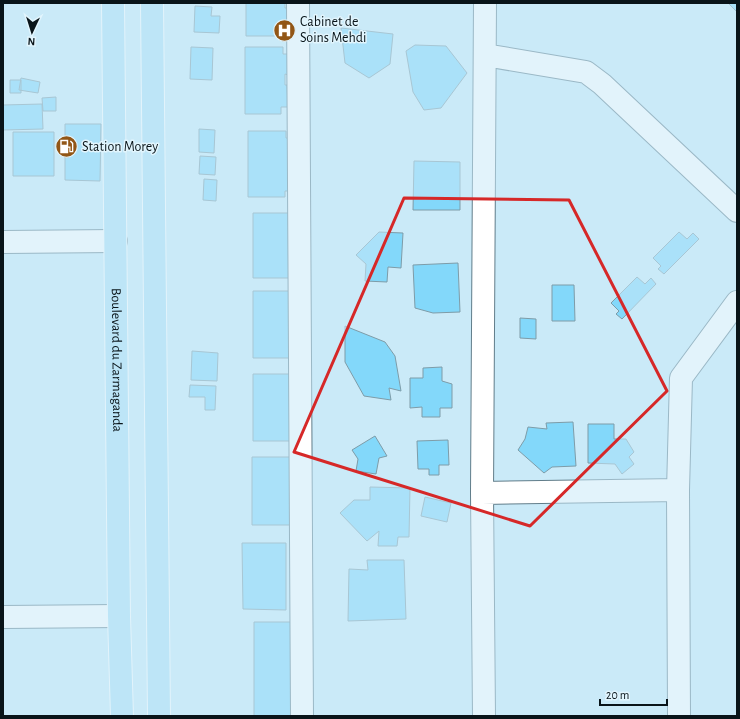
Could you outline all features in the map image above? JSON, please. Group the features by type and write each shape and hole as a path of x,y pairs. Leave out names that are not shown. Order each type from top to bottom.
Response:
{"main road":[{"name":"Boulevard du Zarmaganda","path":"113,3 119,616 122,716"},
{"path":"152,3 159,716"}],"street":[{"path":"298,3 302,716"},
{"path":"484,716 482,493 485,3"},
{"path":"485,55 586,72 602,84 737,211"},
{"path":"3,242 116,241"},
{"path":"679,716 678,490 681,378 737,302"},
{"path":"482,493 678,490"},
{"path":"3,617 119,616"}],"highlighted area":[{"path":"404,198 569,200 667,391 530,526 294,452"}],"building":[{"path":"246,3 285,3 285,8 290,8 290,30 285,30 285,36 246,36"},
{"path":"728,3 737,3 737,12"},
{"path":"195,6 212,7 211,16 220,16 219,33 194,32"},
{"path":"341,28 393,34 390,64 369,78 345,63"},
{"path":"415,45 446,46 467,73 441,108 424,110 413,92 406,51"},
{"path":"191,47 213,48 212,80 190,79"},
{"path":"245,47 283,47 283,54 288,54 288,75 285,74 285,85 287,85 288,107 281,107 281,114 245,114"},
{"path":"21,78 40,82 38,93 19,90"},
{"path":"10,80 21,80 21,93 10,93"},
{"path":"56,97 56,111 43,111 42,98"},
{"path":"42,104 43,129 3,130 3,105"},
{"path":"65,124 101,124 100,181 65,180"},
{"path":"199,129 215,130 214,153 199,152"},
{"path":"248,131 286,131 286,138 290,138 291,158 288,158 288,168 291,168 290,191 285,191 285,197 248,197"},
{"path":"13,132 54,132 54,176 13,176"},
{"path":"200,156 216,157 215,175 199,174"},
{"path":"414,161 460,162 460,210 413,210"},
{"path":"204,179 217,180 216,201 203,200"},
{"path":"253,213 296,213 296,278 253,278"},
{"path":"379,232 403,233 401,268 388,267 387,282 365,281 366,264 356,255"},
{"path":"679,232 687,239 693,233 699,239 664,274 658,269 661,266 653,258"},
{"path":"458,263 460,312 433,313 415,308 413,265"},
{"path":"637,277 645,284 651,278 656,284 622,319 616,314 619,311 611,303"},
{"path":"552,285 574,285 575,321 552,321"},
{"path":"253,291 296,291 296,358 253,358"},
{"path":"520,318 536,319 536,339 520,338"},
{"path":"345,326 385,342 395,356 401,391 389,388 391,400 364,396 345,362"},
{"path":"192,351 218,353 217,381 191,380"},
{"path":"442,367 442,381 452,384 452,408 440,408 440,417 422,417 422,407 410,408 410,378 423,378 423,368"},
{"path":"253,374 294,374 294,441 253,441"},
{"path":"190,385 216,386 215,410 205,410 205,397 189,397"},
{"path":"573,422 576,466 552,467 544,473 518,450 525,439 528,427 547,429 546,423"},
{"path":"588,424 614,424 614,439 626,439 634,452 629,457 634,464 622,474 615,464 588,463"},
{"path":"375,436 387,456 379,458 376,474 356,471 358,459 352,450"},
{"path":"448,440 449,465 439,465 439,475 429,475 429,469 418,469 417,441"},
{"path":"252,457 299,457 299,525 252,525"},
{"path":"370,487 410,488 409,537 398,537 397,546 378,546 379,531 367,541 340,513 354,500 370,500"},
{"path":"425,497 451,503 447,522 421,516"},
{"path":"242,543 286,543 286,610 243,609"},
{"path":"367,560 404,560 406,619 348,621 349,569 368,570"},
{"path":"254,622 294,622 294,716 254,716"}],"place":[{"name":"Cabinet de Soins Mehdi","path":"284,30"},
{"name":"Station Morey","path":"66,147"}]}
